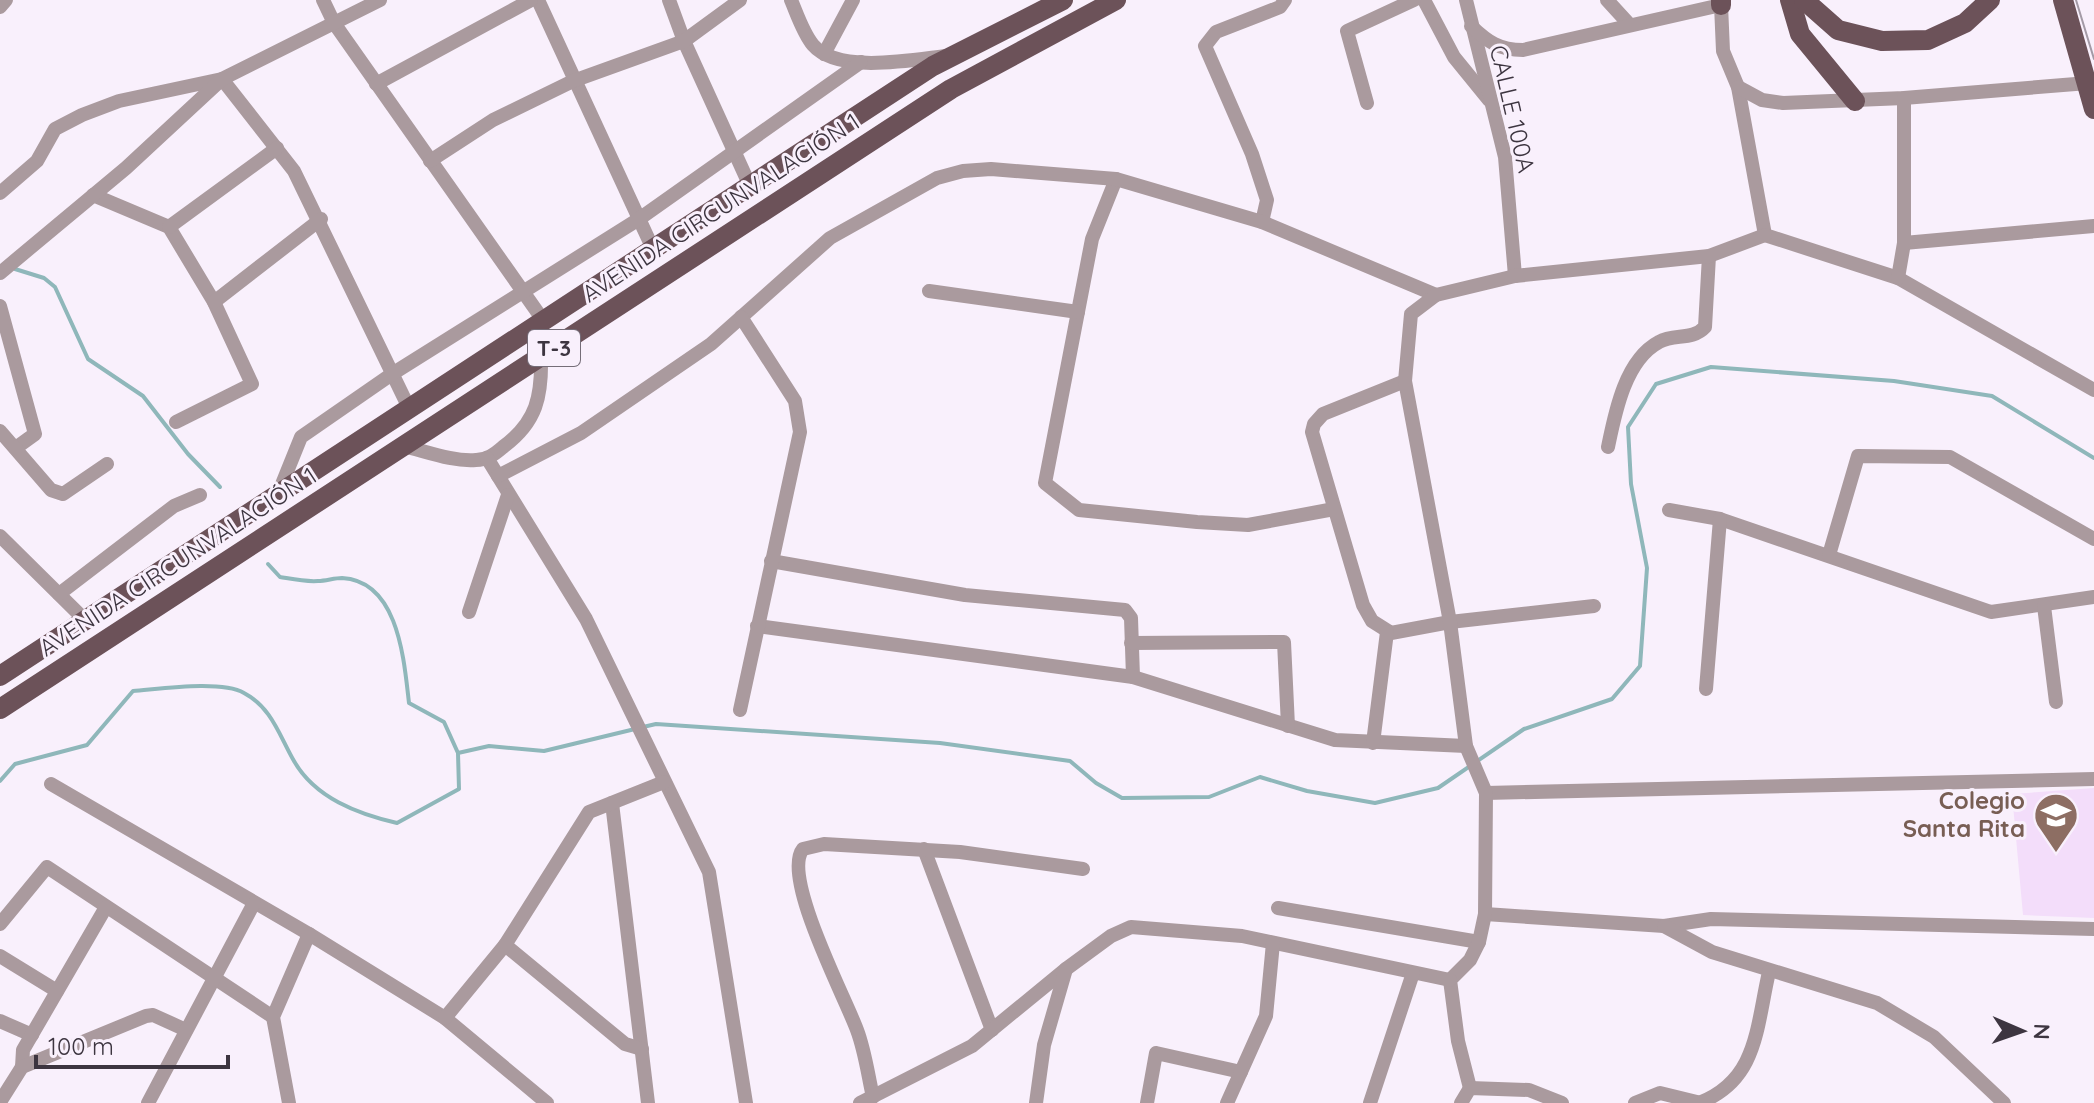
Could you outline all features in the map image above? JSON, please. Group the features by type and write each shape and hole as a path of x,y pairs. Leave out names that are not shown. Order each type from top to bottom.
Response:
{"main road":[{"name":"AVENIDA CIRCUNVALACIÓN 1","path":"0,676 543,320 955,55 1063,0"},
{"name":"AVENIDA CIRCUNVALACIÓN 1","path":"0,709 951,89 1116,0"},
{"path":"1790,0 1800,34 1855,101"},
{"path":"1804,0 1838,30 1882,41 1928,40 1965,23 1990,0"},
{"path":"2063,0 2094,109"}],"street":[{"path":"0,7 6,0"},
{"path":"323,0 334,23 543,320"},
{"path":"0,193 37,161 55,129 82,115 119,101 222,79 380,0"},
{"path":"376,84 531,0"},
{"path":"538,0 653,249"},
{"path":"669,0 684,41 750,186"},
{"path":"430,161 493,120 573,81 684,41 740,0"},
{"path":"791,0 812,44 824,54 861,62 955,55"},
{"path":"824,54 853,0"},
{"path":"1262,222 1267,200 1256,165 1205,46 1216,32 1280,7 1285,0"},
{"path":"1367,103 1347,31 1414,0"},
{"path":"1424,0 1454,57 1492,103"},
{"name":"CALLE 100A","path":"1466,0 1505,157 1515,276"},
{"path":"1607,0 1628,23"},
{"path":"1471,26 1488,42 1504,50 1523,50 1721,2 1723,51 1738,87 1765,235"},
{"path":"278,494 301,437 392,374 639,219 861,62"},
{"path":"222,79 294,171 321,219 409,408"},
{"path":"0,273 93,195 222,79"},
{"path":"1738,87 1762,100 1783,103 1904,98 2088,83"},
{"path":"1898,278 1904,243 1904,98"},
{"path":"169,227 277,148"},
{"path":"498,476 581,433 711,344 830,238 937,178 991,169 1116,179 1262,222 1436,295"},
{"path":"1116,179 1092,239 1045,483 1079,510 1248,525 1334,509"},
{"path":"93,195 169,227 214,302 252,384 176,422"},
{"path":"214,302 321,219"},
{"path":"1904,243 2094,226"},
{"path":"1450,980 1470,960 1479,942 1485,914 1486,793 1467,750 1450,622 1405,381 1411,314 1436,295 1515,276 1709,256 1765,235 1898,278 2094,390"},
{"path":"1608,447 1616,410 1635,365 1659,341 1697,334 1705,327 1709,256"},
{"path":"929,291 1078,312"},
{"path":"0,306 35,434 17,447"},
{"path":"740,710 800,419 795,401 741,317"},
{"path":"403,446 472,461 487,458 516,437 534,416 542,388 541,356"},
{"path":"1405,381 1323,414 1314,424 1312,432 1363,605 1372,621 1387,632 1406,632 1450,622 1594,606"},
{"path":"0,431 51,490 63,494 107,464"},
{"path":"1829,555 1858,456 1950,457 2094,539"},
{"path":"487,458 586,619 714,886 746,1103"},
{"path":"59,594 174,506 200,495"},
{"path":"469,612 508,495"},
{"path":"1669,510 1720,519 1991,612 2094,597"},
{"path":"1706,689 1720,519"},
{"path":"0,536 85,620"},
{"path":"771,561 965,595 1121,609 1129,613 1133,677"},
{"path":"2044,606 2056,702"},
{"path":"757,626 1133,677 1335,740 1467,750"},
{"path":"1373,743 1387,632"},
{"path":"1131,643 1284,642 1288,726"},
{"path":"1486,793 2094,779"},
{"path":"445,1018 505,945 589,812 664,782"},
{"path":"51,784 309,934 445,1018 547,1103"},
{"path":"612,803 648,1103"},
{"path":"1083,869 924,849 813,845 803,849 797,859 818,940 858,1032 866,1100 972,1046 1066,969 1122,929 1131,927 1242,936 1450,980"},
{"path":"924,849 992,1030"},
{"path":"0,924 47,867 273,1017"},
{"path":"148,1103 254,903"},
{"path":"0,1102 22,1067 23,1050 106,907"},
{"path":"1278,908 1479,942"},
{"path":"1485,914 1664,926 1711,919 2094,929"},
{"path":"1664,926 1712,952 1877,1003 1934,1037 2004,1103"},
{"path":"289,1103 273,1017 309,934"},
{"path":"1227,1103 1266,1016 1273,943"},
{"path":"505,945 625,1044 642,1049"},
{"path":"0,956 57,991"},
{"path":"1036,1103 1044,1045 1066,969"},
{"path":"1635,1103 1660,1093 1700,1103 1721,1094 1739,1079 1752,1045 1769,972"},
{"path":"1370,1103 1413,973"},
{"path":"1450,980 1458,1041 1470,1088 1461,1103"},
{"path":"22,1067 150,1015 186,1030"},
{"path":"0,1021 32,1035"},
{"path":"1147,1103 1156,1053 1241,1072"},
{"path":"1470,1088 1529,1090 1562,1103"}],"shaded area":[{"name":"Colegio Santa Rita","path":"2094,788 2094,918 2023,915 2012,794"}],"waterway":[{"path":"15,269 44,278 55,287 88,359 143,396 188,454 220,487"},
{"path":"643,727 656,724 940,743 1070,761 1096,783 1122,798 1209,797 1260,777 1307,791 1375,803 1438,788 1524,729 1612,699 1640,666 1647,568 1631,484 1628,427 1656,384 1711,367 1894,381 1992,396 2094,458"},
{"path":"268,564 280,577 313,581 342,578 361,583 376,593 395,626 409,703 444,722 458,753"},
{"path":"0,781 15,764 87,745 133,691 174,687 221,687 234,689 254,699 268,714 294,761 313,785 353,809 397,823 459,789 458,753 489,746 544,751 635,729"}],"tram line":[{"path":"2076,0 2094,59"}],"place":[{"name":"Colegio Santa Rita","path":"2056,854"}]}
